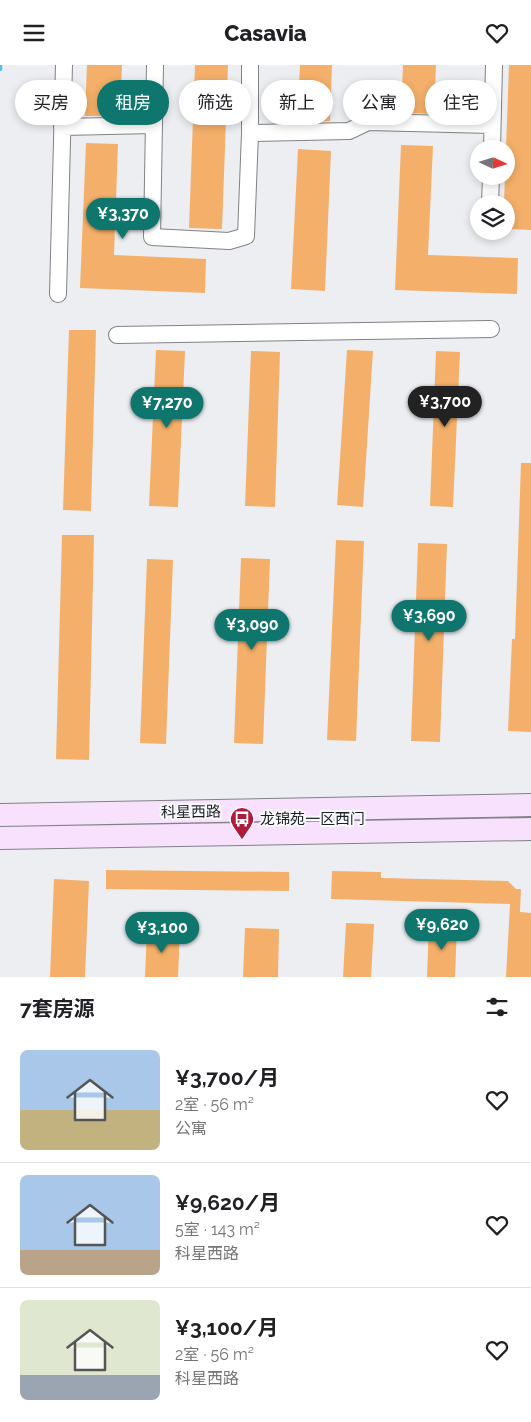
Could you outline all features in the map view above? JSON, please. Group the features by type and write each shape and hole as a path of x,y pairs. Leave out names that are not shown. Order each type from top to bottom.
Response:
{"street":[{"path":"58,294 64,65"},
{"path":"155,65 155,80"},
{"path":"62,127 154,125 152,237 230,241 246,236 250,133 250,65"},
{"path":"494,65 494,80"},
{"path":"250,133 349,131 368,122 425,123"},
{"path":"492,125 492,140"},
{"path":"117,335 491,329"},
{"name":"科星西路","path":"0,815 531,805"},
{"name":"科星西路","path":"0,839 531,829"}],"building":[{"path":"87,65 122,65 121,80 97,80 97,116 87,116"},
{"path":"195,65 228,65 227,80 194,80"},
{"path":"300,65 332,65 331,80 299,80"},
{"path":"403,65 436,65 435,80 425,80 425,114 415,113 415,80 402,80"},
{"path":"509,65 531,65 531,230 515,229 515,195 504,195 505,185 515,185 515,140 506,140"},
{"path":"193,125 226,125 222,229 189,228"},
{"path":"86,143 118,144 114,255 206,259 205,293 80,288"},
{"path":"401,145 433,146 428,255 518,258 517,294 395,290"},
{"path":"298,149 331,151 325,291 291,289"},
{"path":"69,330 96,330 91,511 63,510"},
{"path":"156,350 185,351 178,507 149,506"},
{"path":"347,350 373,351 363,507 337,505"},
{"path":"251,351 280,352 275,507 245,506"},
{"path":"436,351 460,352 453,507 430,506"},
{"path":"521,463 531,463 531,732 508,731 512,639 515,639"},
{"path":"62,535 94,535 89,760 56,759"},
{"path":"336,540 364,541 356,741 327,740"},
{"path":"418,543 447,544 440,742 411,741"},
{"path":"241,558 270,559 263,744 234,743"},
{"path":"147,559 173,560 166,744 140,743"},
{"path":"106,870 289,872 289,891 106,889"},
{"path":"332,871 381,872 381,878 508,881 516,889 521,889 520,912 531,913 531,977 506,977 510,904 331,899"},
{"path":"54,879 89,881 85,977 50,977"},
{"path":"346,923 374,924 371,977 343,977"},
{"path":"429,924 457,926 455,977 427,977"},
{"path":"245,928 279,929 278,977 243,977"},
{"path":"147,930 180,931 178,977 145,977"}],"place":[{"name":"龙锦苑一区西门","path":"242,840"}]}
